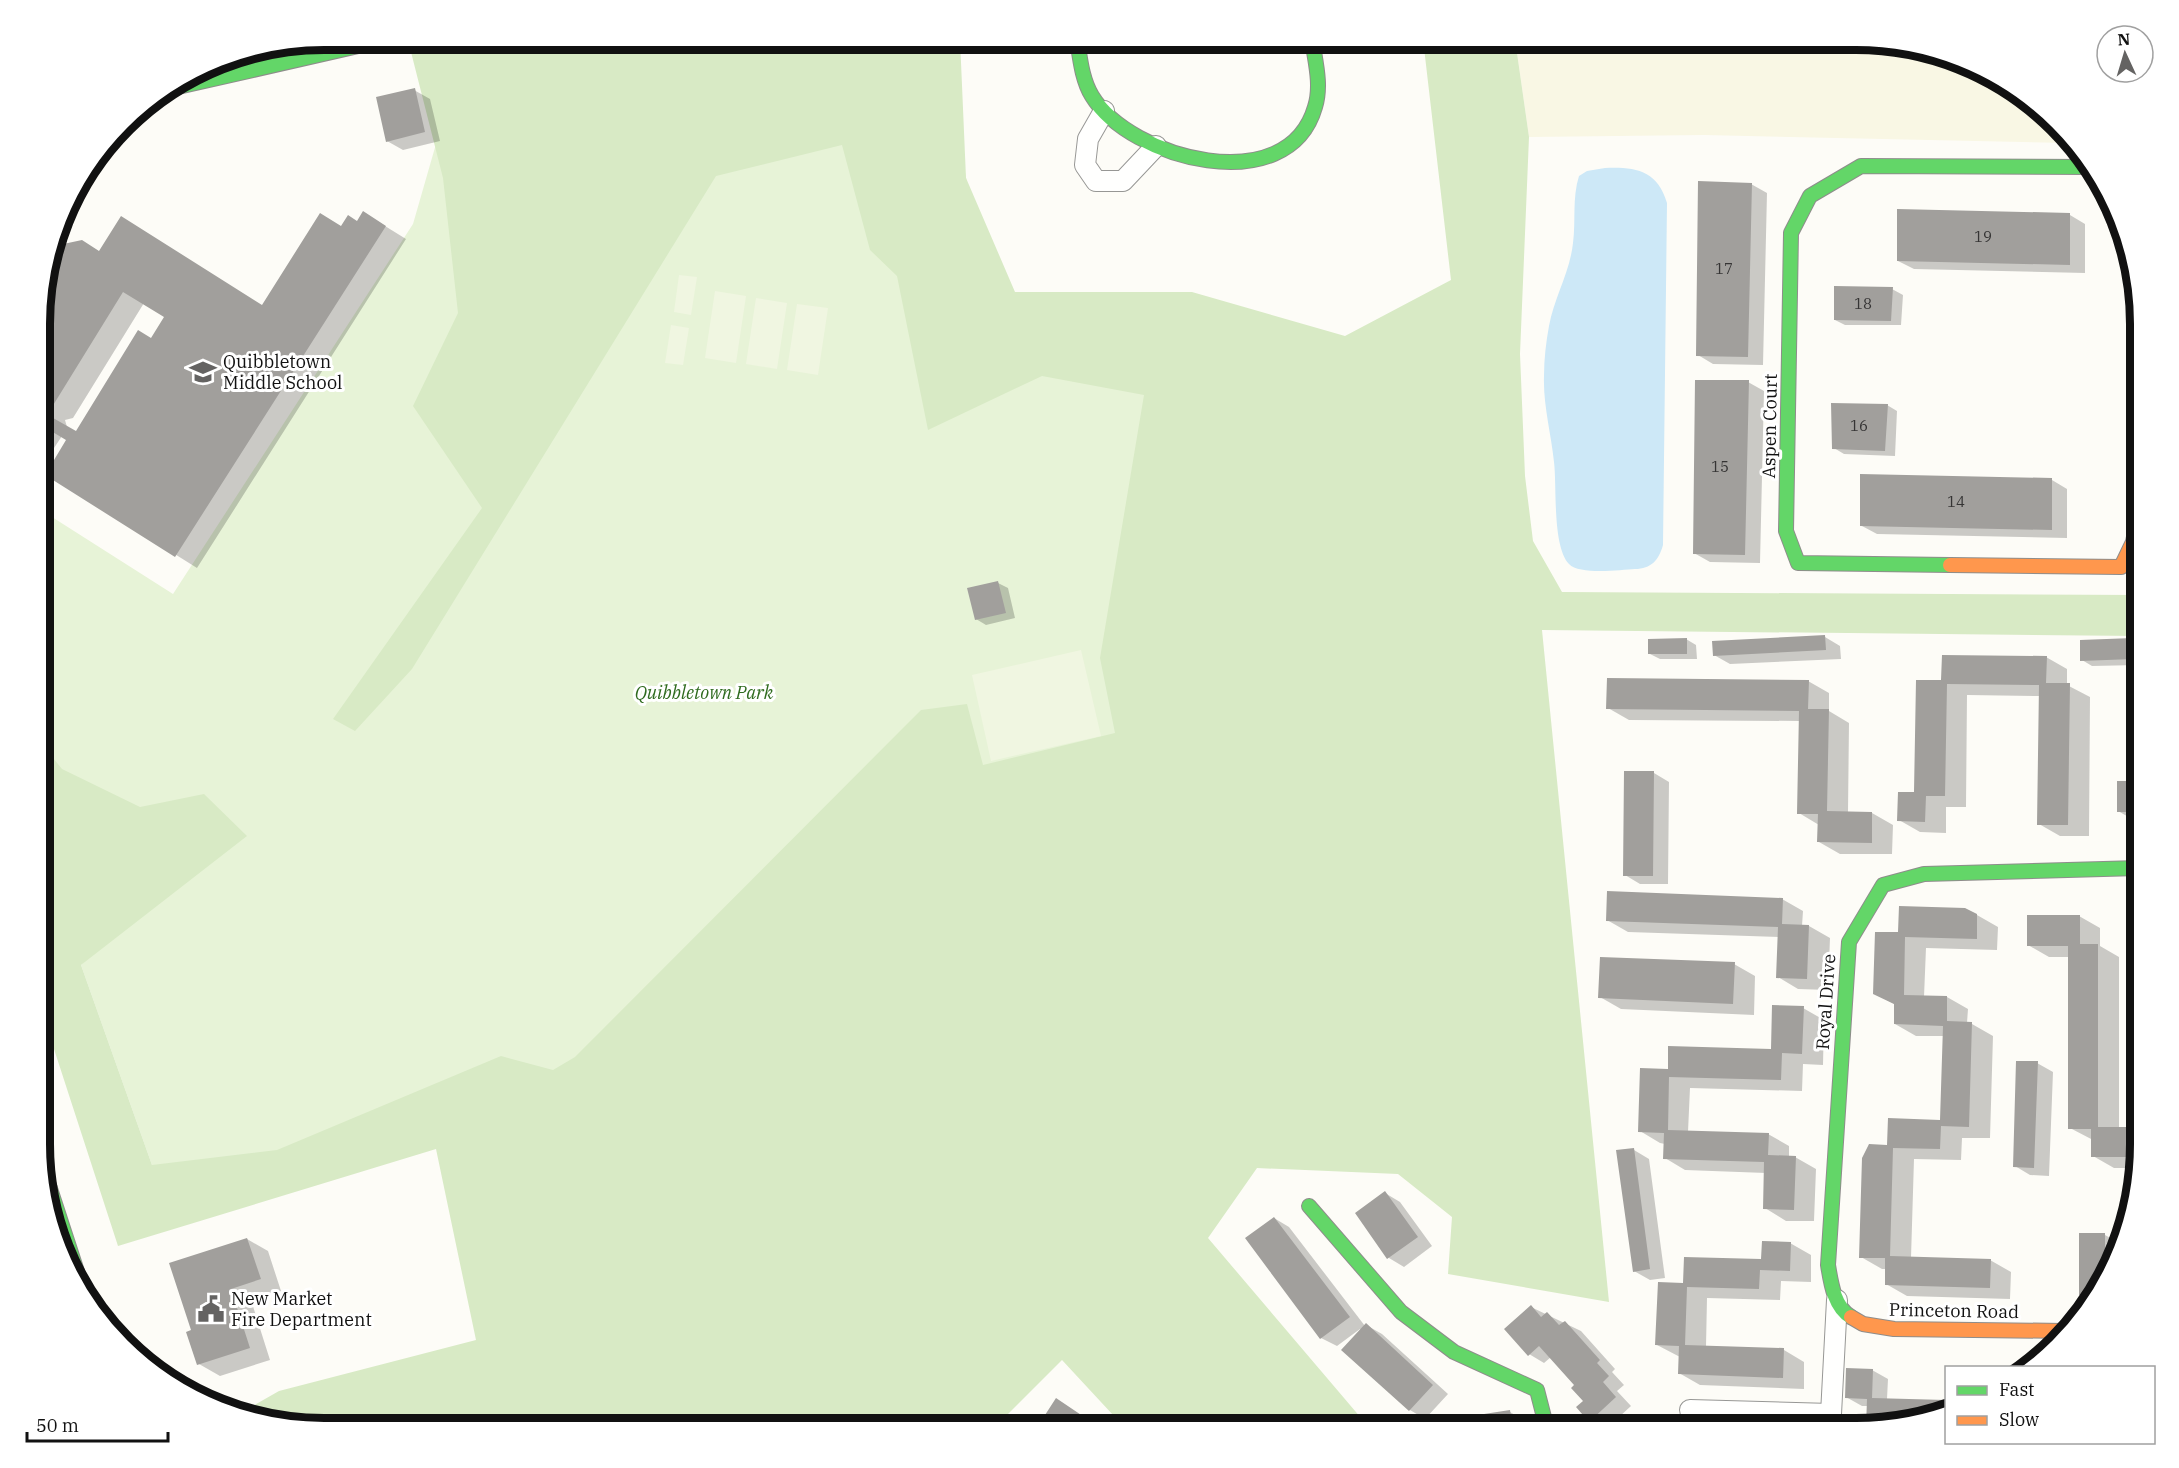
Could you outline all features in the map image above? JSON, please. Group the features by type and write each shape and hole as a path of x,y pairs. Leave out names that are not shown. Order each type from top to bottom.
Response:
{"street":[{"path":"200,79 259,60 321,50"},
{"path":"1079,50 1092,96 1119,125 1156,146 1212,161 1239,163 1279,152 1291,145 1305,128 1315,108 1319,89 1314,50"},
{"path":"1104,111 1088,139 1085,165 1096,181 1123,181 1156,146"},
{"name":"Aspen Court","path":"2080,167 1861,166 1810,196 1791,233 1786,531 1798,563 2121,567 2130,548"},
{"name":"Royal Drive","path":"1831,1209 1849,942 1883,885 1924,874 2130,868"},
{"path":"1309,1206 1401,1312 1454,1352 1537,1390 1544,1418"},
{"name":"Princeton Road","path":"1831,1209 1828,1265 1832,1290 1844,1313 1863,1324 1894,1329 2056,1331"},
{"path":"60,1218 68,1243"},
{"path":"1690,1410 1831,1414 1837,1300"}],"shaded area":[{"path":"1517,50 1874,50 1927,59 1977,78 2022,106 2062,143 1704,135 1529,137"}],"green space":[{"path":"420,50 960,50 966,178 1015,292 1192,292 1345,336 1451,280 1424,50 1517,50 1529,137 1520,354 1525,476 1533,541 1562,592 2130,595 2130,636 1542,630 1609,1302 1448,1274 1452,1217 1398,1174 1257,1168 1208,1238 1361,1418 1116,1418 1062,1360 1004,1418 305,1418 249,1408 279,1391 476,1340 436,1149 118,1246 50,1037 50,754 62,769 140,807 204,794 247,836 81,965 152,1165 277,1150 501,1056 553,1070 575,1057 921,710 967,704 983,765 1115,733 1100,658 1144,395 1042,376 928,430 897,276 870,250 842,145 716,176 412,669 355,731 333,719 482,508 413,406 458,313 443,178 411,52"},
{"name":"Quibbletown Park","path":"728,50 941,50 994,321 1472,346 1549,1127 480,1107 186,1194 152,1165 81,965 88,958 50,867 50,516 173,594 413,224 459,64"},
{"path":"679,275 697,277 691,315 674,312"},
{"path":"715,291 746,296 736,363 705,358"},
{"path":"756,298 787,303 777,369 746,364"},
{"path":"797,304 828,308 818,375 787,370"},
{"path":"671,325 689,328 683,365 665,363"},
{"path":"1081,650 1101,736 991,761 972,675"}],"water":[{"path":"1626,168 1644,173 1657,183 1667,203 1663,545 1657,559 1646,567 1600,571 1581,570 1569,564 1560,544 1556,515 1554,462 1544,376 1549,326 1571,254 1579,176 1587,171"}],"building":[{"path":"415,88 425,132 386,142 376,97"},
{"path":"1698,181 1752,183 1748,357 1696,356"},
{"path":"1897,209 2070,213 2070,265 1897,261"},
{"name":"Quibbletown Middle School","path":"363,211 386,226 175,557 50,478 50,467 66,440 50,430 50,416 76,431 138,330 151,338 164,317 123,292 50,408 50,305 61,244 82,240 99,251 121,216 262,305 320,213 341,226 348,215 357,221"},
{"path":"1834,286 1893,287 1891,321 1834,320"},
{"path":"1695,380 1749,380 1745,555 1693,554"},
{"path":"1831,403 1888,404 1885,451 1832,449"},
{"path":"1860,474 2052,478 2052,530 1860,526"},
{"path":"998,581 1006,613 975,620 967,588"},
{"path":"1825,635 1826,650 1713,656 1712,641"},
{"path":"1687,638 1687,654 1648,654 1648,639"},
{"path":"2130,638 2130,659 2080,661 2080,640"},
{"path":"1942,655 2047,656 2046,683 2070,683 2068,825 2037,825 2039,685 1947,684 1945,796 1926,796 1925,822 1897,821 1898,792 1914,792 1916,680 1941,680"},
{"path":"1607,678 1809,680 1808,709 1829,709 1827,811 1872,812 1872,843 1817,842 1818,814 1797,814 1799,711 1606,709"},
{"path":"1624,771 1654,771 1653,876 1623,876"},
{"path":"2117,781 2130,781 2130,812 2117,812"},
{"path":"1607,891 1783,898 1782,924 1809,925 1807,979 1776,978 1778,927 1606,921"},
{"path":"1899,906 1965,908 1977,914 1977,939 1905,937 1904,995 1947,996 1947,1021 1972,1022 1969,1127 1941,1126 1940,1149 1893,1148 1890,1256 1991,1259 1990,1288 1885,1285 1885,1258 1859,1258 1862,1158 1869,1144 1887,1145 1888,1118 1940,1120 1943,1026 1894,1024 1894,1004 1873,994 1875,932 1898,932"},
{"path":"2027,915 2080,915 2080,944 2098,944 2098,1127 2130,1127 2129,1157 2091,1157 2091,1129 2068,1129 2068,946 2027,946"},
{"path":"1600,957 1735,962 1733,1004 1598,998"},
{"path":"1772,1005 1804,1006 1802,1054 1782,1053 1781,1080 1669,1077 1668,1130 1769,1133 1768,1155 1796,1156 1794,1210 1763,1209 1764,1162 1663,1159 1664,1133 1638,1132 1640,1068 1668,1069 1668,1046 1771,1049"},
{"path":"2016,1061 2038,1061 2034,1168 2013,1167"},
{"path":"1634,1148 1650,1269 1633,1272 1616,1150"},
{"path":"1385,1191 1418,1237 1387,1259 1355,1213"},
{"path":"1274,1217 1350,1317 1320,1339 1245,1238"},
{"path":"2079,1233 2105,1233 2105,1258 2084,1295 2079,1295"},
{"name":"New Market Fire Department","path":"247,1238 261,1279 231,1289 250,1348 197,1365 186,1332 191,1330 169,1263"},
{"path":"1762,1241 1791,1242 1790,1271 1760,1270 1759,1289 1687,1287 1685,1345 1784,1348 1783,1378 1678,1374 1679,1346 1655,1345 1658,1282 1683,1283 1684,1257 1761,1259"},
{"path":"1531,1305 1541,1317 1547,1312 1559,1325 1565,1321 1600,1360 1597,1363 1609,1376 1603,1382 1616,1397 1593,1418 1586,1418 1576,1407 1583,1401 1571,1388 1574,1385 1539,1346 1528,1356 1504,1329"},
{"path":"1366,1323 1433,1385 1409,1411 1341,1350"},
{"path":"1846,1368 1873,1369 1872,1398 1945,1400 1945,1404 1909,1413 1866,1418 1867,1399 1845,1398"},
{"path":"1056,1398 1086,1418 1043,1418"},
{"path":"1510,1410 1511,1418 1471,1418 1471,1416"}],"traffic: fast":[{"path":"189,84 341,50"},
{"path":"1079,50 1086,83 1092,96 1111,118 1139,138 1172,152 1208,160 1243,161 1274,154 1299,136 1317,99 1314,50"},
{"path":"1950,565 1798,563 1786,531 1791,233 1810,196 1861,166 2080,167"},
{"path":"1851,1317 1845,1313 1837,1301 1828,1265 1849,942 1883,885 1924,874 2130,868"},
{"path":"1309,1206 1401,1312 1454,1352 1537,1390 1544,1418"},
{"path":"60,1218 68,1243"}],"traffic: slow":[{"path":"1950,565 2121,567 2130,548"},
{"path":"1851,1317 1863,1324 1894,1329 2056,1331"}],"place":[{"name":"Quibbletown Middle School","path":"203,372"},
{"name":"New Market Fire Department","path":"211,1309"}]}
